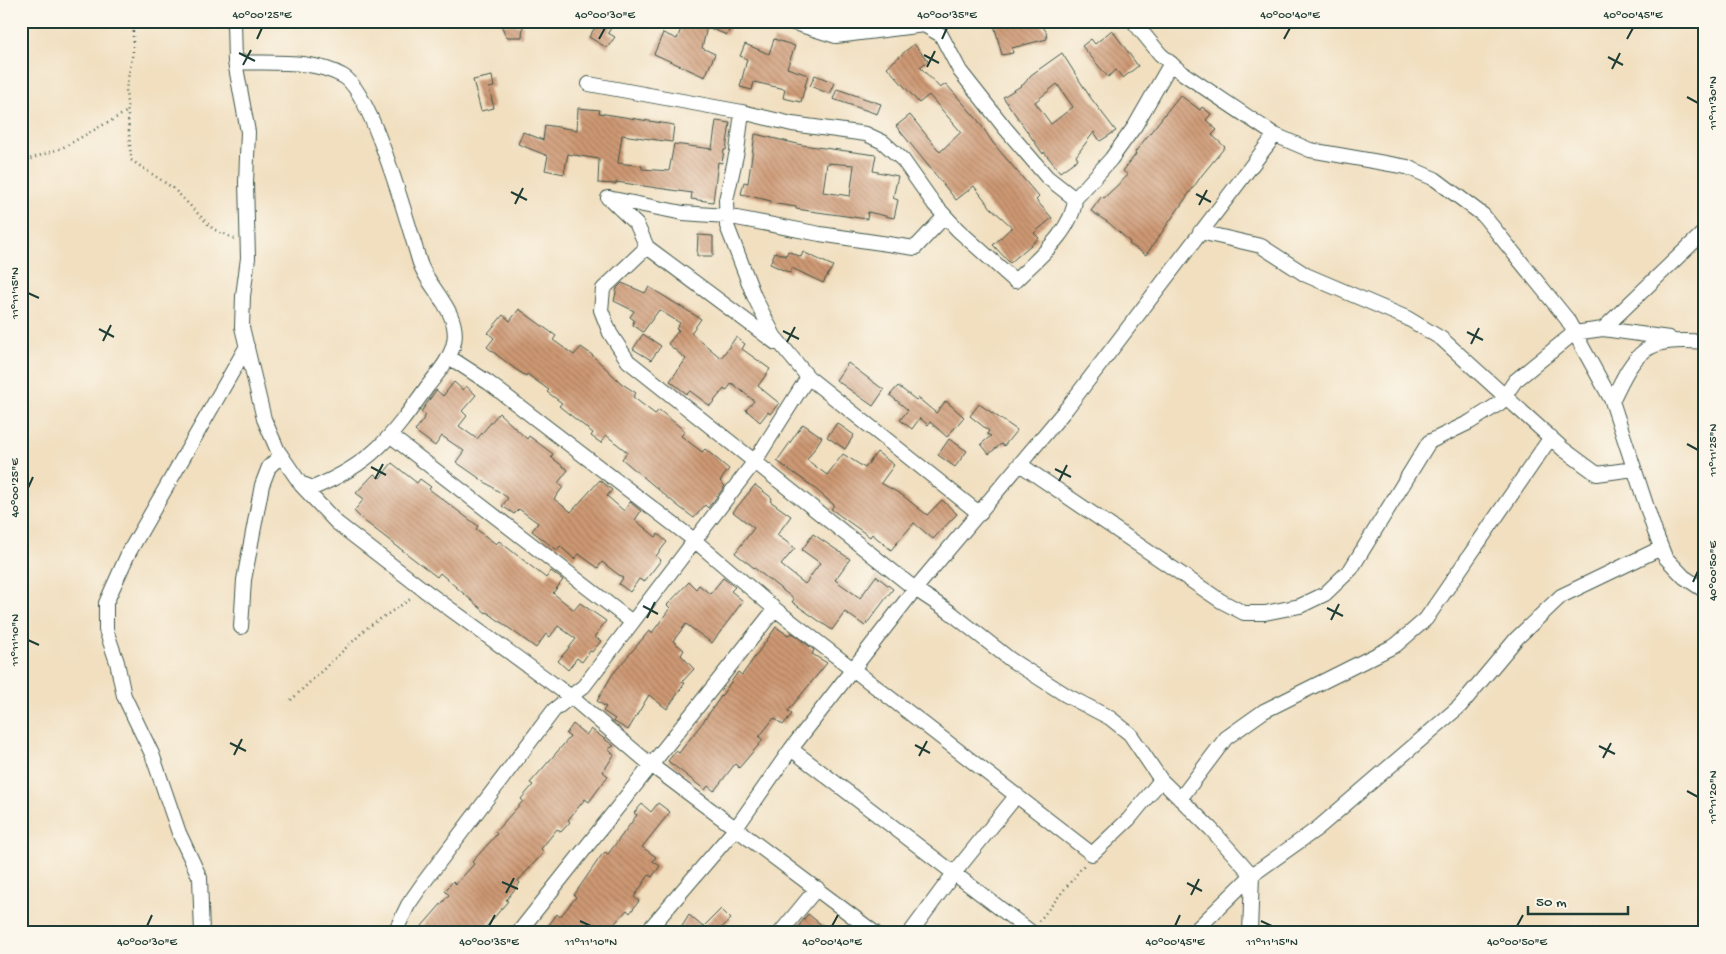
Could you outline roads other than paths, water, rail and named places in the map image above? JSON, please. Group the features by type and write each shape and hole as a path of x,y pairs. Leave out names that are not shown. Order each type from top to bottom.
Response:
{"street":[{"path":"234,21 235,62 248,132 246,182 247,245 242,327 264,418 281,455 300,483 337,523 424,590 572,697 651,764 875,933"},
{"path":"788,21 836,36 924,25 941,35 960,71 1005,128 1047,177 1075,199"},
{"path":"1134,21 1154,48 1171,63 1210,94 1275,135 1310,150 1407,166 1435,179 1483,215 1524,263 1567,319 1612,401 1665,557 1684,576 1705,591"},
{"path":"235,62 299,63 320,67 345,77 355,90 377,132 421,267 450,313 456,329 449,357 391,436 365,461 336,478 313,488 300,483"},
{"path":"589,84 742,112 792,124 866,134 883,142 903,160 945,216 958,230 1015,280 1050,246 1074,213 1075,199 1111,159 1135,126 1171,63"},
{"path":"742,112 737,151 726,200 727,226 754,296 774,336 808,377 980,514"},
{"path":"646,933 736,828 791,750 915,589 1021,465 1121,339 1275,135"},
{"path":"786,350 647,247 637,225 608,198 683,212 726,216 820,234 915,248 945,216"},
{"path":"1603,329 1705,231"},
{"path":"1200,232 1261,246 1306,275 1407,318 1442,339 1551,437 1597,474 1634,469"},
{"path":"647,247 603,289 601,310 610,333 628,361 915,589 950,612 1011,660 1066,695 1110,718 1130,734 1161,780 1211,829 1252,875 1250,933"},
{"path":"1021,465 1221,601 1244,613 1265,613 1300,606 1325,594 1351,569 1429,442 1470,422 1500,403 1515,381 1574,333 1603,329 1705,342"},
{"path":"1612,401 1629,364 1648,347 1678,340"},
{"path":"202,933 200,878 179,834 152,754 124,696 117,662 106,630 106,602 128,554 247,346"},
{"path":"449,357 489,383 694,540 775,608 1092,854 1129,819 1161,780"},
{"path":"396,930 408,905 449,849 480,812 554,710 584,686 755,460 808,377"},
{"path":"391,436 632,622"},
{"path":"1180,799 1208,758 1233,733 1264,711 1396,645 1426,619 1551,437"},
{"path":"241,627 244,580 262,485 269,467 281,455"},
{"path":"1193,933 1252,875 1318,828 1460,706 1517,638 1561,596 1661,548"},
{"path":"518,933 775,608"},
{"path":"791,750 955,872 1031,932"},
{"path":"910,933 955,872 1017,795"},
{"path":"780,933 817,888"}]}
